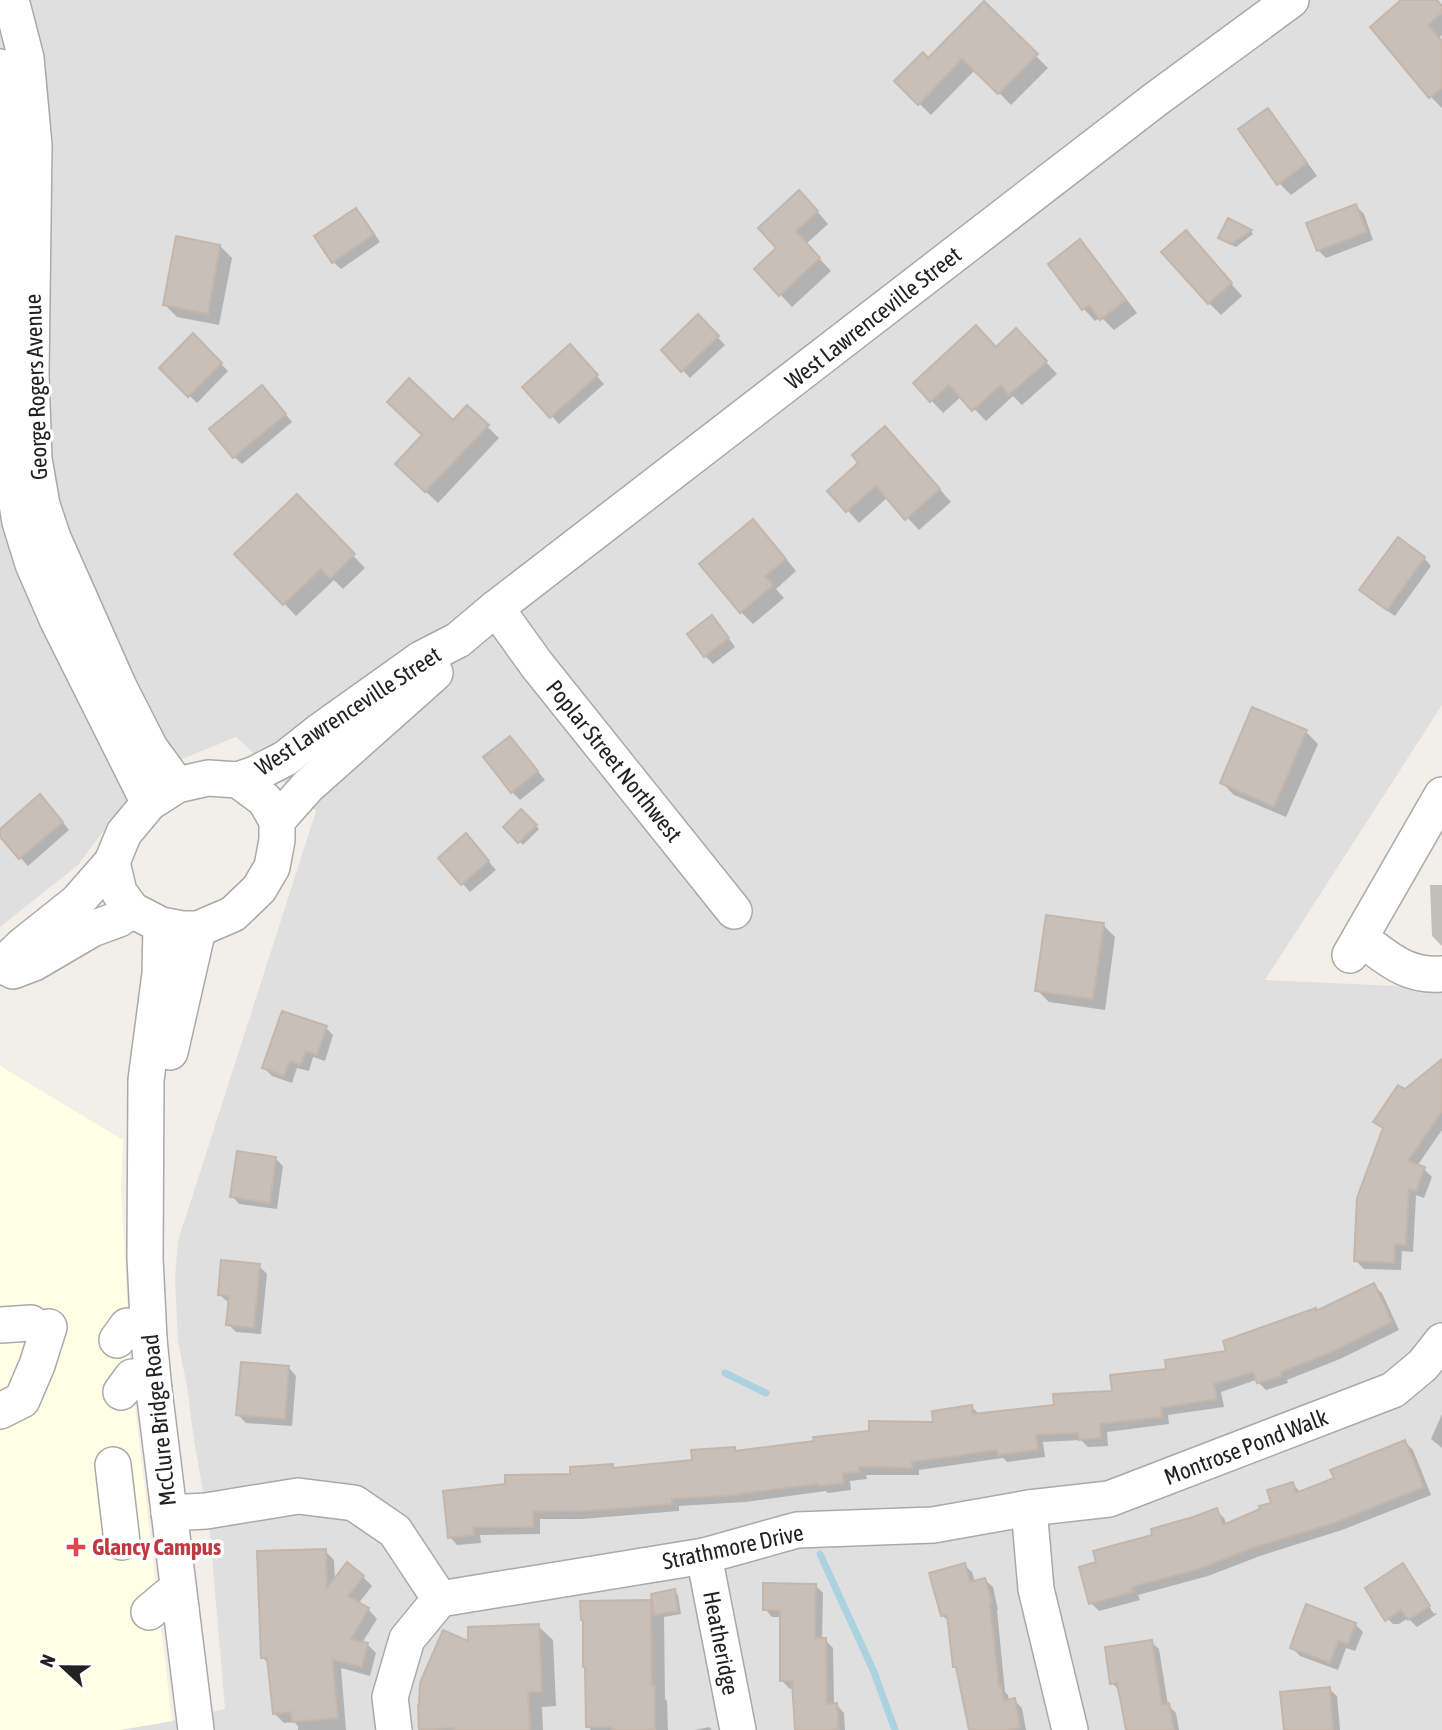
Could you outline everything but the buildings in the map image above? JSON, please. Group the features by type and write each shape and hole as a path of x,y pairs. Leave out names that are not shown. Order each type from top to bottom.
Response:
{"street":[{"name":"George Rogers Avenue","path":"12,0 26,58 34,145 31,375 34,459 42,505 53,538 119,687 150,748 163,794"},
{"name":"West Lawrenceville Street","path":"238,780 286,758 421,659 458,640 1156,99 1291,0"},
{"name":"George Rogers Avenue","path":"0,67 6,139 8,450 20,522 33,564 57,619 163,794"},
{"name":"Poplar Street Northwest","path":"496,608 537,665 734,911"},
{"name":"West Lawrenceville Street","path":"277,821 308,786 434,674 458,640"},
{"path":"0,967 77,902 112,862 124,833 163,794 208,778 238,780 265,800 277,821 278,840 272,867 259,889 233,914 198,929 182,929 147,918 119,919 92,929 34,963 0,975"},
{"path":"1442,795 1355,946 1402,968 1427,975 1442,974"},
{"path":"112,862 119,892 147,918"},
{"name":"McClure Bridge Road","path":"147,918 160,974 146,1080 145,1258 133,1340 137,1391 169,1513 165,1611 196,1730"},
{"name":"McClure Bridge Road","path":"146,1150 198,929"},
{"path":"0,1411 22,1400 37,1366 27,1325"},
{"name":"Montrose Pond Walk","path":"1029,1508 1109,1499 1381,1395 1393,1390 1423,1365 1442,1341"},
{"path":"113,1465 122,1542"},
{"path":"169,1513 206,1511 298,1496 354,1503 395,1531 440,1599 408,1639 390,1697 394,1730"},
{"path":"1029,1508 1036,1589 1070,1730"},
{"name":"Strathmore Drive","path":"440,1599 704,1556 797,1530 933,1525 1029,1508"},
{"name":"Heatheridge","path":"704,1556 738,1730"}],"shaded area":[{"path":"0,0 1442,0 1442,705 1265,980 1442,988 1442,1730 120,1730 225,1709 210,1532 178,1341 175,1278 178,1241 316,811 236,737 146,774 78,865 0,927"},
{"name":"Glancy Campus","path":"0,1066 123,1140 121,1186 131,1372 172,1721 120,1730 0,1730"}],"waterway":[{"path":"725,1373 766,1393"},
{"path":"820,1554 874,1672 895,1730"}],"place":[{"name":"Glancy Campus","path":"76,1547"}]}
